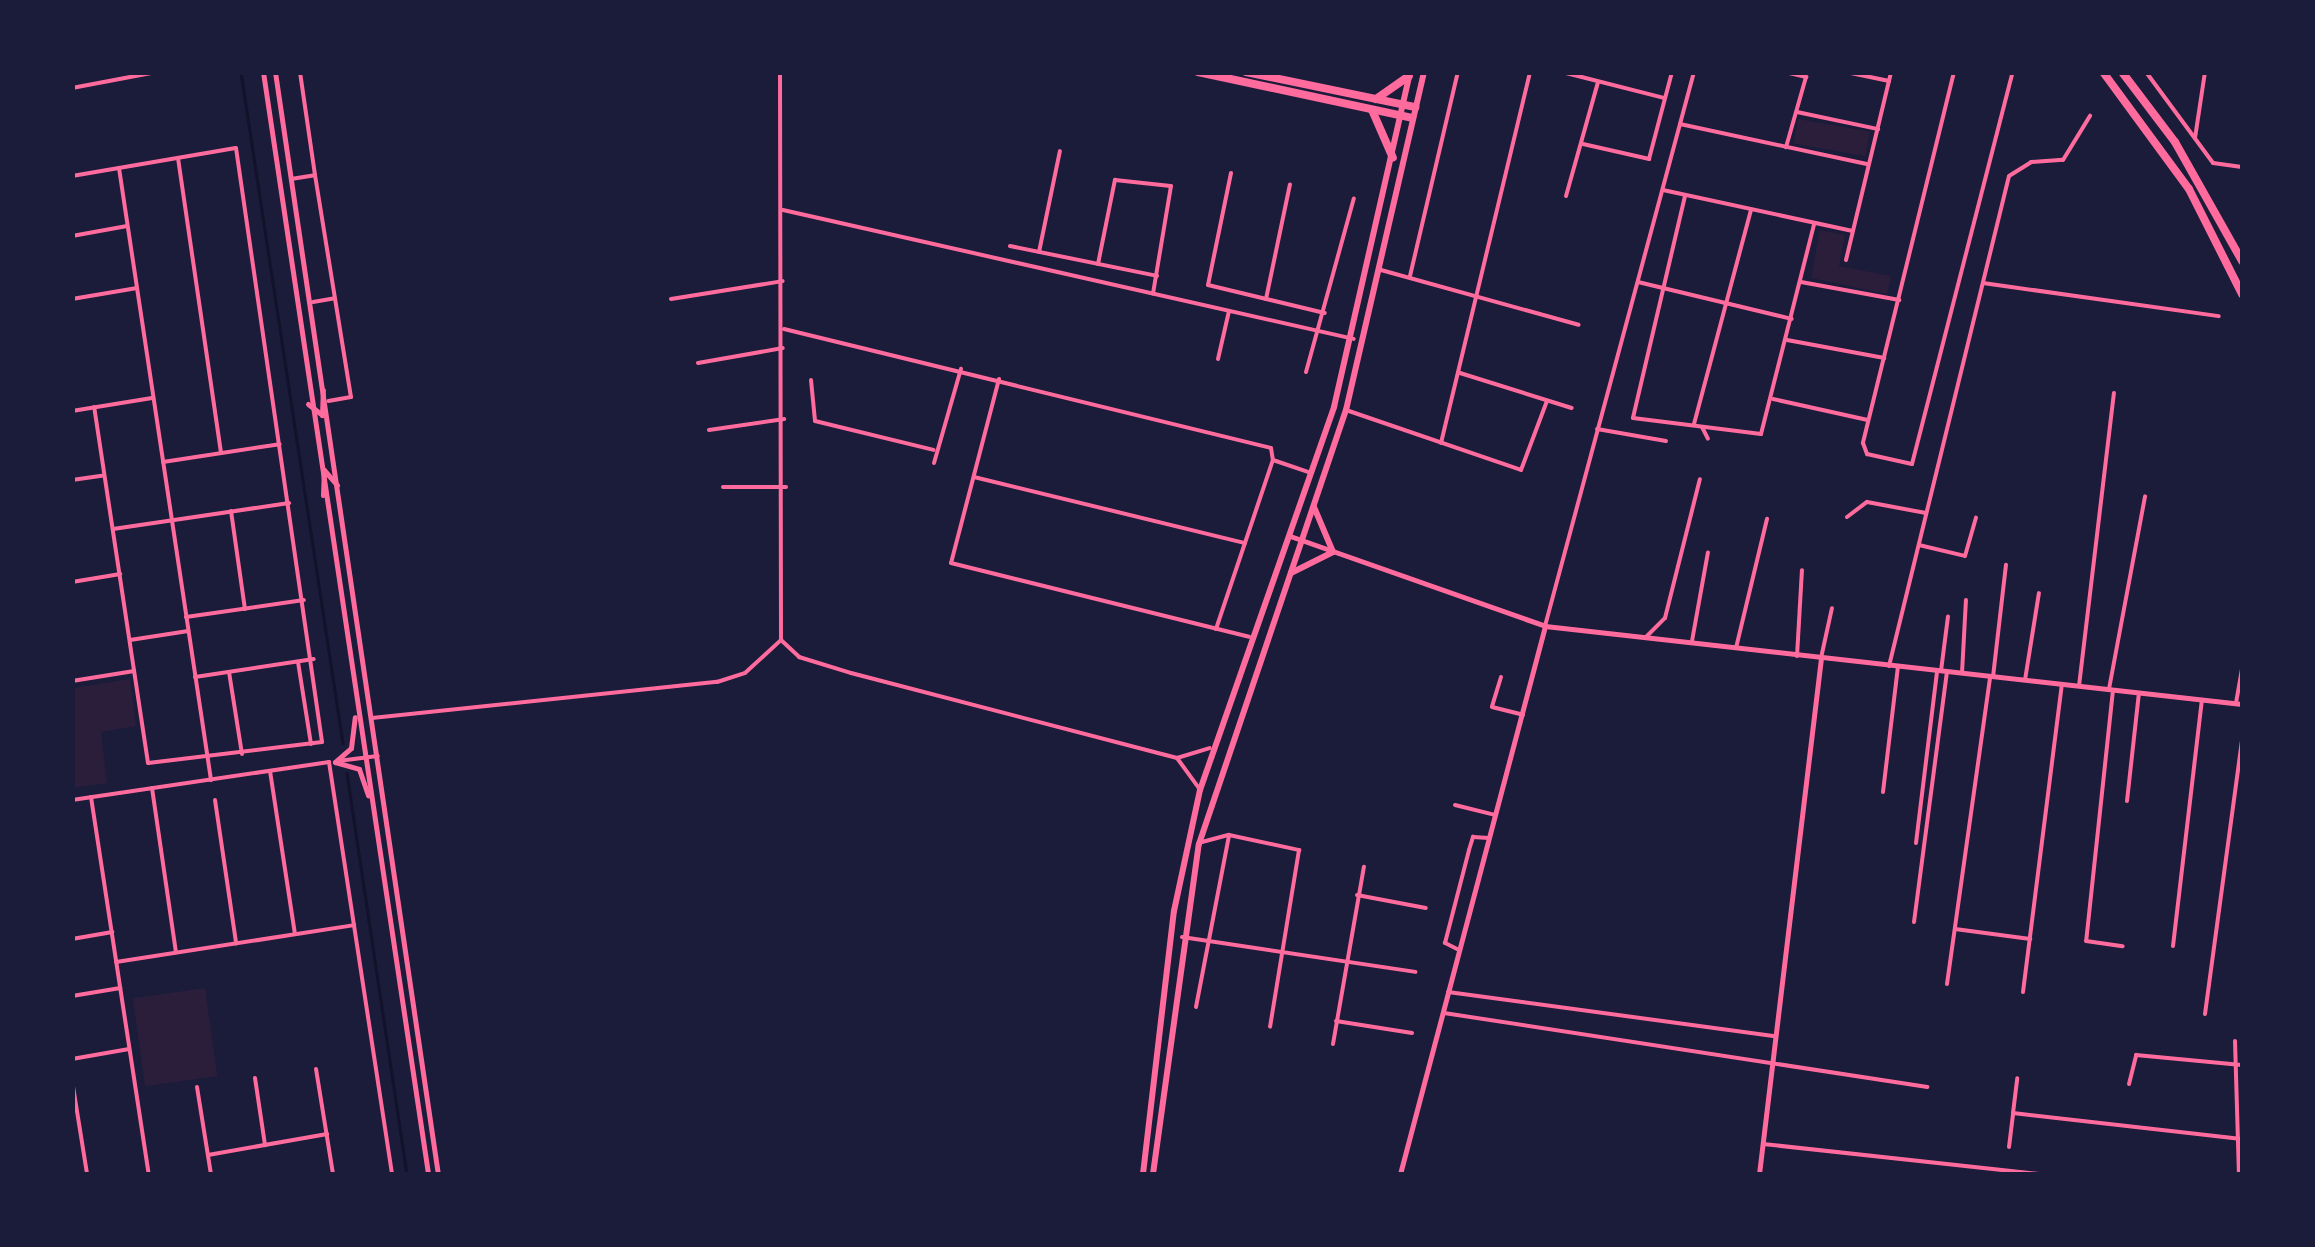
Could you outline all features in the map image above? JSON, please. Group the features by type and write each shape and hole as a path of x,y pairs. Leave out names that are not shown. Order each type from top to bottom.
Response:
{"highway":[{"path":"1198,72 1412,118"},
{"path":"1246,72 1415,106"},
{"path":"1153,1174 1182,937 1199,844 1346,410 1424,72"},
{"path":"2103,72 2189,189 2242,294"},
{"path":"2122,72 2198,179 2242,261"},
{"path":"1376,99 1410,74"},
{"path":"1142,1174 1174,911 1210,748 1290,536 1354,339 1410,74"},
{"path":"1372,110 1393,158"},
{"path":"1290,574 1333,552 1314,506"}],"main road":[{"path":"263,72 302,382 365,758 428,1174"},
{"path":"275,72 328,401 438,1174"},
{"path":"302,382 318,418 322,362"},
{"path":"324,518 326,469 344,512"},
{"path":"1290,536 1545,626 2239,704"},
{"path":"1400,1174 1545,626"},
{"path":"1759,1174 1821,658"},
{"path":"350,675 355,738 332,762 363,777 379,848"}],"street":[{"path":"113,72 114,80"},
{"path":"72,88 157,72"},
{"path":"300,72 351,396 328,401"},
{"path":"372,718 716,682 744,673 781,640 786,487 780,72"},
{"path":"1410,276 1458,72"},
{"path":"1441,443 1530,72"},
{"path":"1562,72 1666,99"},
{"path":"1566,196 1601,82 1608,72"},
{"path":"1583,144 1648,159 1672,72"},
{"path":"1545,626 1694,72"},
{"path":"1785,72 1806,77 1786,147"},
{"path":"1846,72 1889,81"},
{"path":"1846,260 1891,72"},
{"path":"1954,72 1868,420 1868,454 1916,464 2014,72"},
{"path":"2146,72 2213,164 2242,167"},
{"path":"2195,138 2205,72"},
{"path":"1797,112 1878,129"},
{"path":"1889,666 2009,176 2031,162 2063,160 2090,116"},
{"path":"1680,124 1868,164"},
{"path":"72,176 236,148 326,735 311,744 208,760 148,763 94,407"},
{"path":"1039,252 1060,151"},
{"path":"178,158 221,453"},
{"path":"118,168 211,780"},
{"path":"1231,173 1208,285 1325,313"},
{"path":"291,179 315,176"},
{"path":"1098,264 1115,180 1175,192 1152,295"},
{"path":"1266,299 1290,184"},
{"path":"1663,190 1853,231"},
{"path":"1686,196 1630,415 1761,434 1773,399 1814,224"},
{"path":"1306,372 1354,198"},
{"path":"782,210 1354,339"},
{"path":"1694,424 1751,210"},
{"path":"72,236 127,226"},
{"path":"1010,246 1156,276"},
{"path":"1381,270 1579,325"},
{"path":"671,299 783,281"},
{"path":"1638,282 1792,320"},
{"path":"1800,282 1899,300"},
{"path":"1983,284 2219,316"},
{"path":"72,299 136,288"},
{"path":"313,302 336,298"},
{"path":"1218,359 1229,312"},
{"path":"784,329 961,369 1271,448 1273,460 1216,629"},
{"path":"1787,340 1884,358"},
{"path":"698,363 783,348"},
{"path":"934,462 934,450 961,369"},
{"path":"1460,372 1572,408"},
{"path":"999,379 951,563 1249,637"},
{"path":"811,380 815,421 934,450"},
{"path":"2079,686 2114,394"},
{"path":"72,410 153,398"},
{"path":"1773,399 1868,420"},
{"path":"1346,410 1525,468 1547,401"},
{"path":"709,430 784,419"},
{"path":"1702,427 1708,439"},
{"path":"1597,429 1666,441"},
{"path":"163,462 280,444"},
{"path":"1273,460 1312,473"},
{"path":"72,480 104,476"},
{"path":"974,477 1245,543"},
{"path":"1645,638 1665,618 1700,479"},
{"path":"723,487 786,487"},
{"path":"2122,946 2086,941 2111,689 2145,496"},
{"path":"1846,517 1867,502 1927,513"},
{"path":"112,529 289,503"},
{"path":"231,511 245,608"},
{"path":"1919,546 1964,556 1976,518"},
{"path":"1736,648 1767,519"},
{"path":"1692,643 1708,552"},
{"path":"1947,984 2006,564"},
{"path":"1797,656 1802,570"},
{"path":"72,582 120,574"},
{"path":"2024,680 2039,593"},
{"path":"186,617 304,600"},
{"path":"1962,673 1966,600"},
{"path":"1821,658 1832,608"},
{"path":"1914,922 1948,616"},
{"path":"130,640 188,631"},
{"path":"781,640 799,656 851,674 1176,758 1210,748"},
{"path":"196,677 314,660"},
{"path":"298,662 311,744"},
{"path":"1883,792 1898,666"},
{"path":"2239,704 2242,668"},
{"path":"72,681 134,671"},
{"path":"1916,842 1942,671"},
{"path":"230,672 242,754"},
{"path":"1501,677 1492,707 1522,714"},
{"path":"2023,992 2062,684"},
{"path":"2126,800 2139,692"},
{"path":"2173,946 2202,700"},
{"path":"2205,1014 2242,741"},
{"path":"72,800 378,756"},
{"path":"1176,758 1200,790"},
{"path":"332,762 392,1174"},
{"path":"270,771 295,934"},
{"path":"152,788 176,953"},
{"path":"91,797 148,1174"},
{"path":"215,800 236,944"},
{"path":"1456,805 1495,815"},
{"path":"1196,1007 1205,937 1229,836"},
{"path":"1199,844 1229,836 1299,850 1277,950 1270,1027"},
{"path":"1459,950 1444,943 1459,887 1473,837 1489,838"},
{"path":"1334,1044 1342,960 1364,867"},
{"path":"1459,887 1474,892"},
{"path":"1357,895 1426,908"},
{"path":"116,962 354,925"},
{"path":"1954,929 2030,939"},
{"path":"72,939 112,932"},
{"path":"1182,937 1205,937 1414,972"},
{"path":"72,996 120,988"},
{"path":"1448,992 1776,1036"},
{"path":"1442,1013 1927,1088"},
{"path":"1336,1021 1412,1033"},
{"path":"2235,1041 2238,1174"},
{"path":"72,1059 130,1049"},
{"path":"2128,1084 2136,1054 2242,1065"},
{"path":"316,1069 333,1174"},
{"path":"255,1078 265,1145"},
{"path":"2008,1147 2017,1078"},
{"path":"72,1080 87,1174"},
{"path":"197,1087 210,1174"},
{"path":"2013,1113 2239,1139"},
{"path":"208,1155 327,1134"},
{"path":"1763,1144 2040,1174"}],"shaded area":[{"path":"1798,119 1870,132 1866,156 1794,144"},
{"path":"1820,230 1845,235 1839,266 1891,276 1887,294 1811,278"},
{"path":"130,679 136,726 101,732 107,783 73,788 73,688"},
{"path":"205,988 217,1076 145,1086 133,998"}],"waterway":[{"path":"241,72 343,743"},
{"path":"347,773 407,1174"}]}
